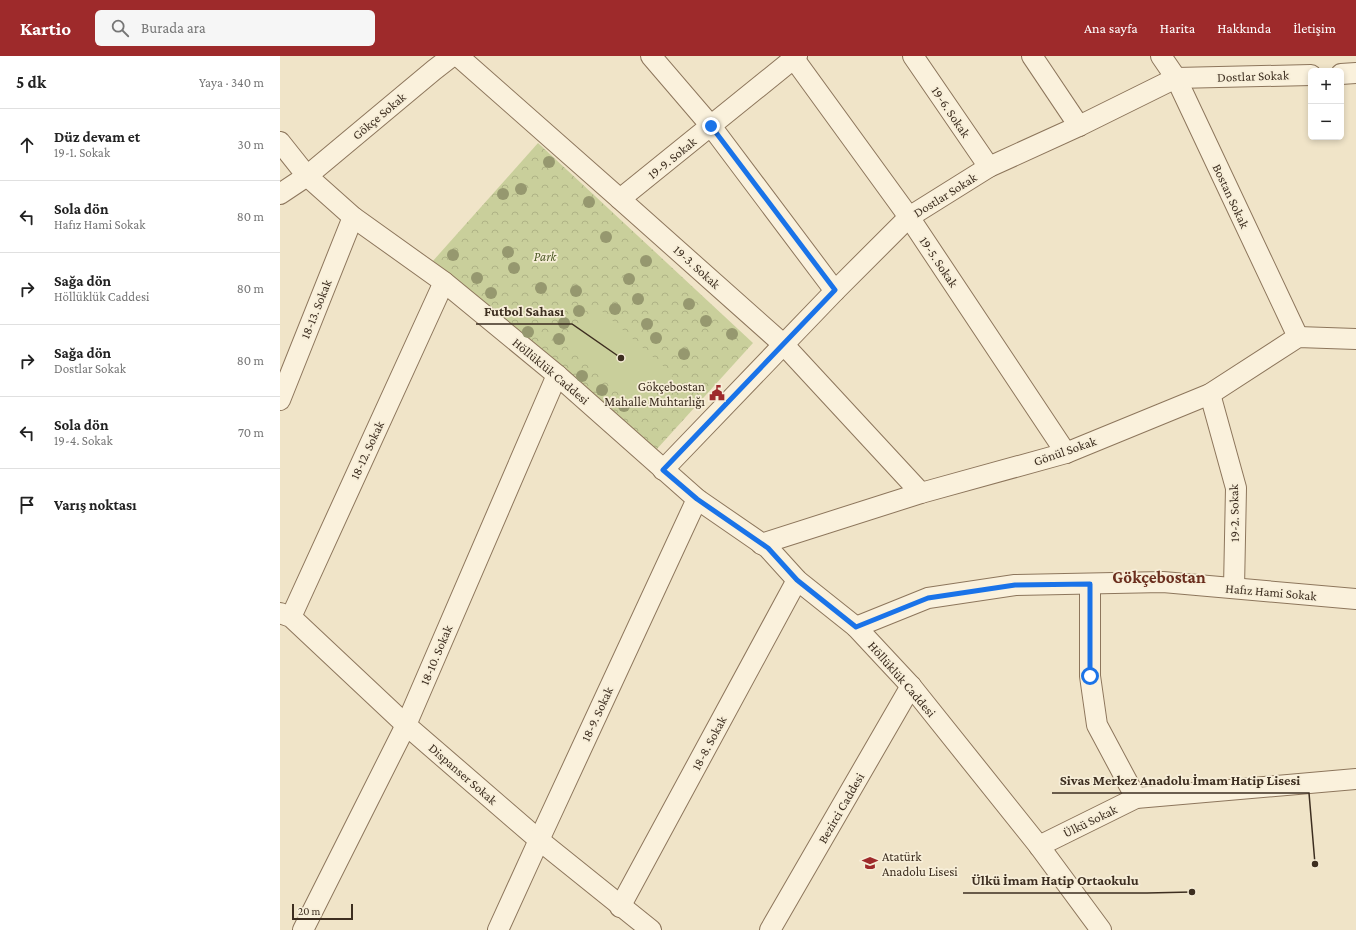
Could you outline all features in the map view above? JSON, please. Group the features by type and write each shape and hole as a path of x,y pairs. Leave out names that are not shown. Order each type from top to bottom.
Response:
{"street":[{"name":"Gökçe Sokak","path":"280,194 306,176 430,63 452,56"},
{"name":"19-3. Sokak","path":"458,56 784,345 921,493"},
{"path":"651,56 711,126 835,290"},
{"name":"19-6. Sokak","path":"913,56 989,167"},
{"path":"1032,56 1079,126"},
{"name":"Bostan Sokak","path":"1161,56 1176,78 1298,337"},
{"name":"19-9. Sokak","path":"620,199 794,57"},
{"name":"19-5. Sokak","path":"794,57 909,217 1066,453"},
{"path":"1344,74 1356,73"},
{"name":"Dostlar Sokak","path":"663,470 835,290 909,217 989,167 1079,126 1176,78 1308,75"},
{"name":"Höllüklük Caddesi","path":"280,142 306,176 352,217 444,282 557,375 697,499 768,548 797,580 856,627 911,686 1039,846 1101,930"},
{"name":"18-13. Sokak","path":"280,400 352,217"},
{"name":"18-12. Sokak","path":"285,615 444,282"},
{"path":"1298,337 1356,339"},
{"name":"Gönül Sokak","path":"761,544 921,493 1066,453 1210,394 1298,337"},
{"name":"18-10. Sokak","path":"304,930 406,725 557,375"},
{"name":"19-2. Sokak","path":"1210,394 1236,488 1234,588"},
{"name":"18-9. Sokak","path":"498,930 697,499"},
{"name":"18-8. Sokak","path":"620,906 797,580"},
{"name":"Hafız Hami Sokak","path":"856,627 928,598 1015,585 1163,582 1356,599"},
{"path":"1090,584 1090,676 1097,725 1136,798"},
{"name":"Dispanser Sokak","path":"285,615 406,725 539,840 651,930"},
{"name":"Bezirci Caddesi","path":"770,930 911,686"},
{"name":"Ülkü Sokak","path":"1039,846 1136,798 1356,779"}],"green space":[{"name":"Park","path":"538,143 753,343 656,450 432,262"},
{"path":"597,307 673,375 645,406 567,341"}],"place":[{"name":"Futbol Sahası","path":"621,358"},
{"name":"Gökçebostan Mahalle Muhtarlığı","path":"717,393"},
{"name":"Atatürk Anadolu Lisesi","path":"870,863"},
{"name":"Sivas Merkez Anadolu İmam Hatip Lisesi","path":"1315,864"},
{"name":"Ülkü İmam Hatip Ortaokulu","path":"1192,892"}],"district":[{"name":"Gökçebostan","path":"1159,577"}],"route":[{"path":"711,126 835,290 663,470 697,499 768,548 797,580 856,627 928,598 1015,585 1090,584 1090,676"}]}
